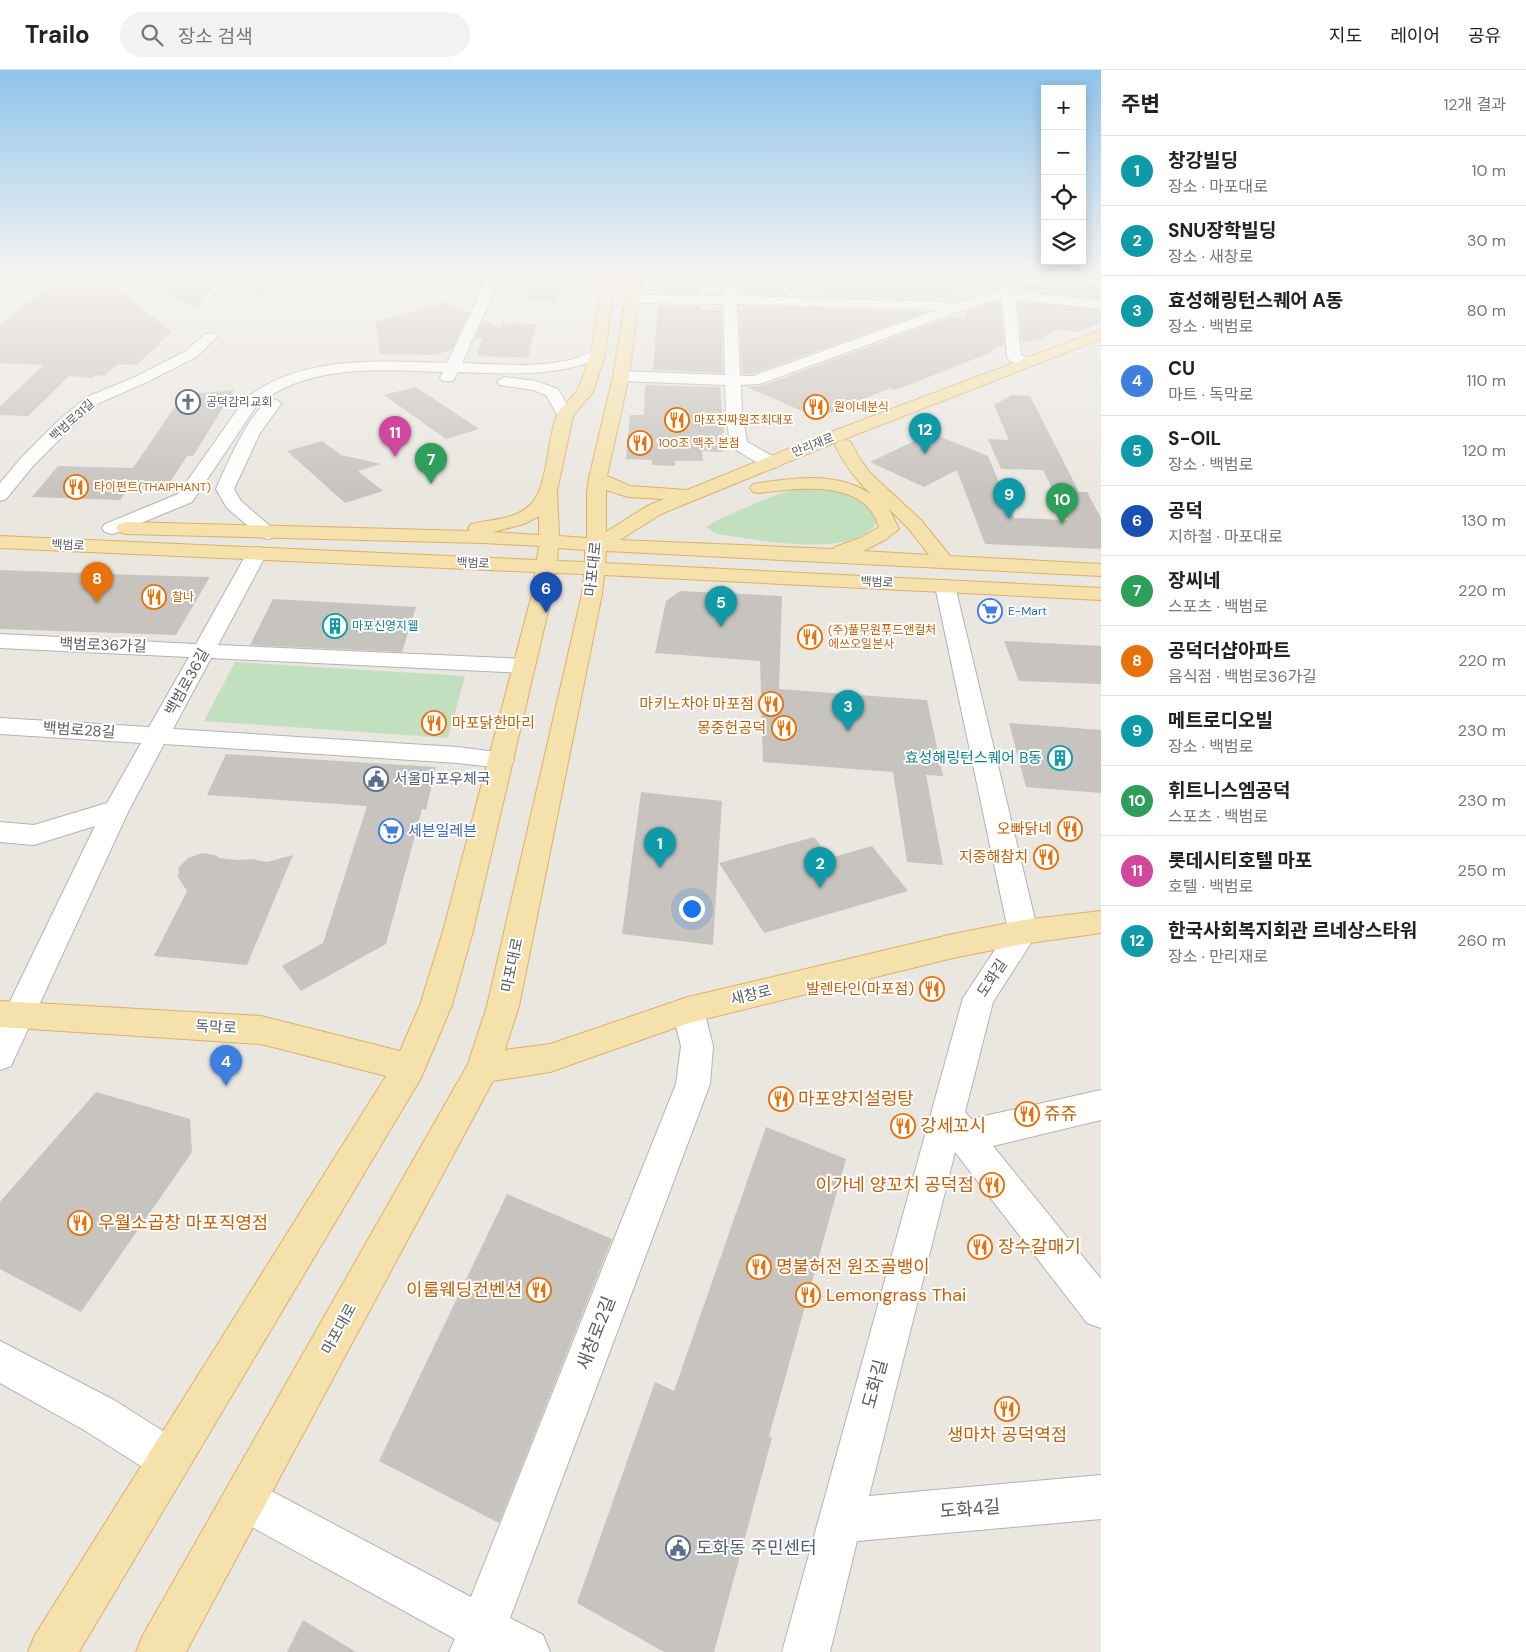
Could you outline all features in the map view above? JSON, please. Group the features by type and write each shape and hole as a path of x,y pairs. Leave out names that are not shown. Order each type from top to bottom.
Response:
{"main road":[{"path":"52,1652 409,1068 436,1005 458,930 524,666 552,575 548,491 565,415 585,392 598,355 599,346"},
{"name":"마포대로","path":"604,568 597,545 596,493 621,376 625,346"},
{"name":"만리재로","path":"552,575 654,510 1069,346"},
{"name":"만리재로","path":"740,495 844,445 1101,350"},
{"path":"844,445 849,458 911,520 944,562"},
{"path":"598,478 614,488 629,492 694,494"},
{"path":"758,488 816,482 832,483 863,495 886,517 889,529 877,538 860,546 829,555"},
{"path":"431,535 499,526 524,517 538,508 548,491"},
{"path":"592,594 604,568 629,547 658,527 686,516"},
{"name":"백범로","path":"103,528 431,535 549,540 629,547 829,555 1101,570"},
{"name":"백범로","path":"0,542 475,563 501,569 552,575 604,568 1101,594"},
{"path":"592,594 624,583 687,572"},
{"name":"마포대로","path":"160,1652 483,1068 503,1006 592,594"},
{"name":"새창로","path":"483,1068 550,1058 688,1010 953,946 1023,932 1101,922"},
{"name":"독막로","path":"9,1015 261,1030 409,1068"}],"street":[{"name":"백범로31길","path":"0,495 27,462 66,423 93,400 140,380 191,354 200,346"},
{"path":"451,373 463,346"},
{"path":"733,346 734,412 739,444 772,463"},
{"path":"621,376 734,382 754,381 850,346"},
{"path":"1013,346 1014,357 1026,362"},
{"name":"백범로","path":"268,533 234,504 225,488 263,414 273,404 300,388 332,378 528,370 573,364 598,355"},
{"name":"백범로","path":"103,528 145,516 185,498 251,402 261,394 279,385 314,372 352,366 451,373 536,386 552,392 565,415"},
{"name":"백범로36길","path":"9,1015 116,810 257,553"},
{"path":"945,586 1023,932"},
{"name":"백범로36가길","path":"0,641 205,650"},
{"path":"205,650 524,666"},
{"name":"백범로28길","path":"0,726 158,735"},
{"path":"158,735 457,754 502,760"},
{"path":"0,832 34,835 116,810"},
{"name":"도화길","path":"806,1652 839,1521 955,1126 978,998 1023,932"},
{"name":"새창로2길","path":"477,1640 693,1084 697,1046 688,1010"},
{"path":"0,1056 9,1015"},
{"path":"955,1126 1101,1105"},
{"path":"955,1126 1101,1309"},
{"path":"0,1361 99,1415 170,1460"},
{"name":"도화4길","path":"839,1521 1101,1497"},
{"path":"244,1500 477,1640 526,1652"}],"green space":[{"path":"827,485 859,496 879,519 867,532 850,540 828,544 780,543 756,540 717,534 706,527 770,497 812,486"},
{"path":"235,662 465,676 448,738 204,721"}],"building":[{"path":"0,346 157,346 137,365 118,364 104,376 96,375 92,378 69,376 28,416 0,415 0,406 44,365 0,363"},
{"path":"379,346 453,346 452,349 435,355 380,354"},
{"path":"480,346 531,346 528,358 477,356"},
{"path":"655,346 722,346 723,373 653,370"},
{"path":"741,346 832,346 753,374 742,374"},
{"path":"871,346 1002,346 992,349 992,352 896,390 890,388 818,418 747,387 761,386"},
{"path":"645,385 720,387 724,433 722,433 723,452 702,451 703,461 675,461 675,466 652,465 652,460 626,459 630,415 644,415"},
{"path":"415,387 479,429 446,439 384,395"},
{"path":"234,390 193,456 187,456 165,490 128,489 120,500 32,497 58,466 133,468 183,395"},
{"path":"1012,395 1030,396 1079,492 1087,492 1101,518 1101,549 985,544 957,470 924,487 870,462 931,433 988,456 1014,518 1068,520 1043,470 1001,469 988,439 1009,440 994,405"},
{"path":"322,441 341,455 381,464 358,471 383,491 345,503 287,451"},
{"path":"0,570 210,577 176,635 0,629"},
{"path":"680,591 782,596 779,689 927,700 943,776 926,775 943,865 907,862 893,772 763,762 760,661 655,653 666,601"},
{"name":"마포신영지웰","path":"273,599 416,607 402,652 250,645"},
{"path":"1004,641 1101,646 1101,684 1019,681"},
{"name":"효성해링턴스퀘어 B동","path":"1009,723 1101,730 1101,793 1026,787"},
{"path":"226,754 436,767 426,810 422,809 386,944 301,991 282,966 323,943 367,806 207,795"},
{"path":"641,792 722,801 713,945 622,934"},
{"path":"814,837 830,858 872,846 908,891 764,933 719,863"},
{"path":"202,853 215,855 219,858 252,859 267,862 293,855 247,965 154,956 187,891 178,877 179,867 188,858"},
{"path":"96,1092 190,1119 192,1152 81,1312 0,1269 0,1202"},
{"path":"766,1127 846,1159 769,1436 772,1438 714,1652 664,1652 577,1603 655,1382 674,1391"},
{"path":"507,1194 612,1239 499,1523 379,1461"},
{"path":"303,1620 356,1652 287,1652"}],"place":[{"name":"공덕감리교회","path":"188,402"},
{"name":"원이네분식","path":"816,407"},
{"name":"마포진짜원조최대포","path":"677,420"},
{"name":"100조 맥주 본점","path":"640,443"},
{"name":"한국사회복지회관 르네상스타워","path":"925,454"},
{"name":"롯데시티호텔 마포","path":"395,457"},
{"name":"장씨네","path":"431,484"},
{"name":"타이펀트(THAIPHANT)","path":"76,487"},
{"name":"메트로디오빌","path":"1009,519"},
{"name":"휘트니스엠공덕","path":"1062,524"},
{"name":"찰나","path":"154,597"},
{"name":"공덕더샵아파트","path":"97,603"},
{"name":"E-Mart","path":"990,611"},
{"name":"공덕","path":"546,613"},
{"name":"마포신영지웰","path":"335,626"},
{"name":"S-OIL","path":"721,627"},
{"name":"(주)풀무원푸드앤컬처 에쓰오일본사","path":"810,637"},
{"name":"마키노차야 마포점","path":"771,704"},
{"name":"마포닭한마리","path":"434,723"},
{"name":"몽중헌공덕","path":"784,728"},
{"name":"효성해링턴스퀘어 A동","path":"848,731"},
{"name":"효성해링턴스퀘어 B동","path":"1060,758"},
{"name":"서울마포우체국","path":"376,779"},
{"name":"오빠닭네","path":"1070,829"},
{"name":"세븐일레븐","path":"391,831"},
{"name":"지중해참치","path":"1046,857"},
{"name":"창강빌딩","path":"660,868"},
{"name":"SNU장학빌딩","path":"820,888"},
{"name":"발렌타인(마포점)","path":"932,989"},
{"name":"CU","path":"226,1086"},
{"name":"마포양지설렁탕","path":"781,1099"},
{"name":"쥬쥬","path":"1027,1114"},
{"name":"강세꼬시","path":"903,1126"},
{"name":"이가네 양꼬치 공덕점","path":"992,1185"},
{"name":"우월소곱창 마포직영점","path":"80,1223"},
{"name":"장수갈매기","path":"980,1247"},
{"name":"명불허전 원조골뱅이","path":"759,1267"},
{"name":"이룸웨딩컨벤션","path":"539,1290"},
{"name":"Lemongrass Thai","path":"808,1295"},
{"name":"생마차 공덕역점","path":"1007,1409"},
{"name":"도화동 주민센터","path":"678,1548"}]}
